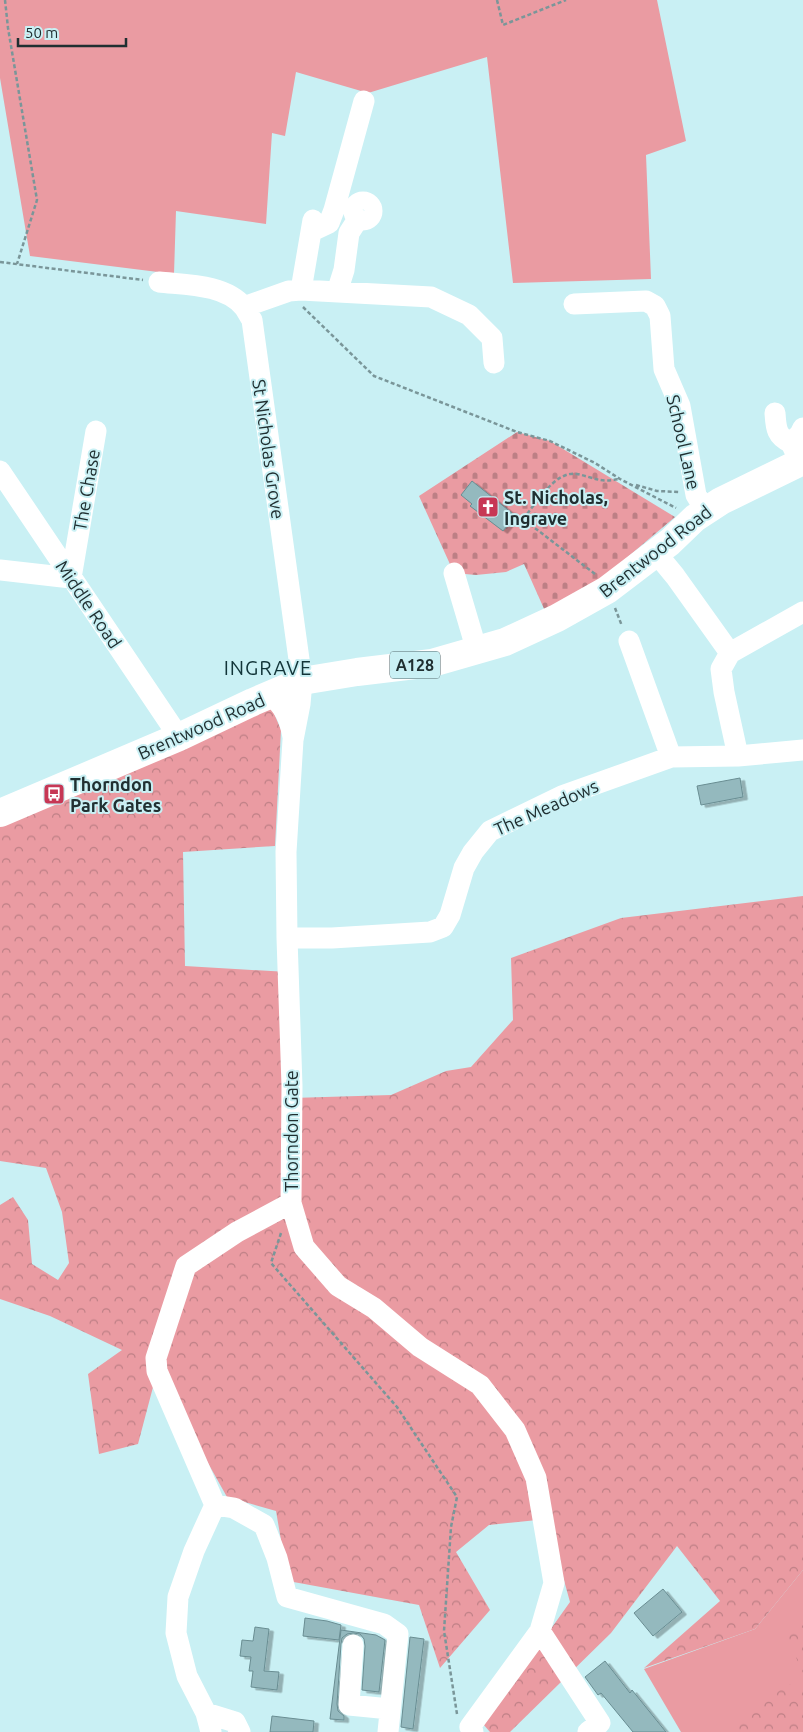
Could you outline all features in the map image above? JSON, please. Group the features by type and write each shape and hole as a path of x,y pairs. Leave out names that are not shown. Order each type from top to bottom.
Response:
{"main road":[{"name":"Brentwood Road","path":"0,813 179,737 253,702 302,682 432,663 505,642 558,618 610,589 656,553 699,506 721,501 799,448"}],"street":[{"path":"301,290 312,226 328,223 334,210 364,101"},
{"path":"337,292 346,262 349,233 358,219"},
{"path":"159,282 209,288 230,296 244,307 289,292 301,290 430,297 469,315 492,338 494,363"},
{"name":"School Lane","path":"574,304 646,301 655,306 660,316 664,369 680,406 699,506"},
{"name":"St Nicholas Grove","path":"244,307 252,320 302,682"},
{"path":"775,413 776,427 782,438 799,448"},
{"name":"The Chase","path":"71,578 96,431"},
{"name":"Middle Road","path":"0,471 179,737"},
{"path":"656,553 675,576 730,653"},
{"path":"0,570 71,578"},
{"path":"454,573 477,651"},
{"path":"738,756 721,669 730,653 803,612"},
{"path":"628,641 671,757"},
{"name":"Thorndon Gate","path":"215,1505 157,1371 156,1358 186,1266 237,1232 291,1203 292,1086 286,852 293,740 302,682"},
{"path":"270,696 278,701 290,719 293,740"},
{"name":"The Meadows","path":"287,938 332,938 430,932 442,927 450,916 464,868 473,852 490,831 562,796 671,757 738,756 803,750"},
{"path":"291,1203 304,1247 338,1286 374,1308 420,1347 480,1385 515,1430 536,1478 554,1583 540,1631 470,1727 466,1727"},
{"path":"240,1732 235,1722 209,1722 187,1676 176,1633 178,1596 194,1551 215,1505 234,1508 264,1526 277,1558 288,1597 384,1624 398,1634 388,1732"},
{"path":"540,1631 600,1723 588,1732"},
{"path":"353,1645 348,1705 390,1709"}],"path":[{"path":"5,0 37,200 16,264"},
{"path":"498,0 503,25 566,0"},
{"path":"0,262 159,282"},
{"path":"301,290 300,304 374,376 517,432 550,441 595,463 631,484 657,491 676,493 699,506"},
{"path":"628,641 610,589 524,519 555,481 563,475 575,474 605,482 620,479 699,506"},
{"path":"291,1203 271,1262 397,1406 457,1498 451,1527 444,1631 466,1727"}],"green space":[{"path":"0,0 657,0 686,141 646,155 651,279 513,283 487,57 368,93 296,72 285,136 272,133 266,224 176,211 174,274 30,256 0,78"},
{"path":"517,432 550,441 675,517 604,577 545,611 524,564 506,572 476,575 454,573 419,496"},
{"path":"267,697 281,730 275,846 183,852 185,966 288,972 292,1098 391,1095 446,1071 471,1067 513,1020 511,958 621,918 803,896 803,1570 755,1629 644,1668 720,1601 677,1546 611,1633 510,1732 490,1732 483,1724 570,1602 547,1519 489,1525 456,1552 490,1610 440,1668 419,1605 288,1581 276,1511 227,1497 157,1372 138,1444 99,1454 88,1374 122,1350 50,1316 0,1299 0,1205 13,1197 28,1220 32,1264 58,1280 69,1263 62,1212 46,1168 0,1161 0,813"},
{"path":"803,1570 803,1732 681,1732 644,1669 755,1629"},
{"path":"803,1625 803,1673 786,1635"},
{"path":"789,1684 803,1688 803,1732 720,1732"}],"building":[{"name":"St. Nicholas, Ingrave","path":"472,481 512,513 509,517 512,520 503,531 470,506 472,504 461,495"},
{"path":"740,778 743,797 701,805 697,786"},
{"path":"663,1589 682,1612 653,1636 634,1613"},
{"path":"305,1618 341,1625 339,1640 303,1636"},
{"path":"255,1627 269,1629 264,1671 279,1672 277,1690 251,1687 253,1671 249,1671 251,1657 240,1656 242,1640 253,1641"},
{"path":"341,1630 376,1635 385,1640 379,1692 362,1690 364,1639 360,1634 353,1633 347,1634 342,1638 337,1704 338,1711 344,1716 344,1720 330,1719"},
{"path":"410,1637 424,1639 413,1729 401,1727"},
{"path":"605,1661 630,1693 632,1690 666,1732 633,1732 601,1693 598,1695 585,1677"},
{"path":"272,1716 314,1721 313,1732 270,1732"}],"place":[{"name":"St. Nicholas, Ingrave","path":"488,507"},
{"name":"Thorndon Park Gates","path":"54,794"}],"district":[{"name":"INGRAVE","path":"268,667"}]}
